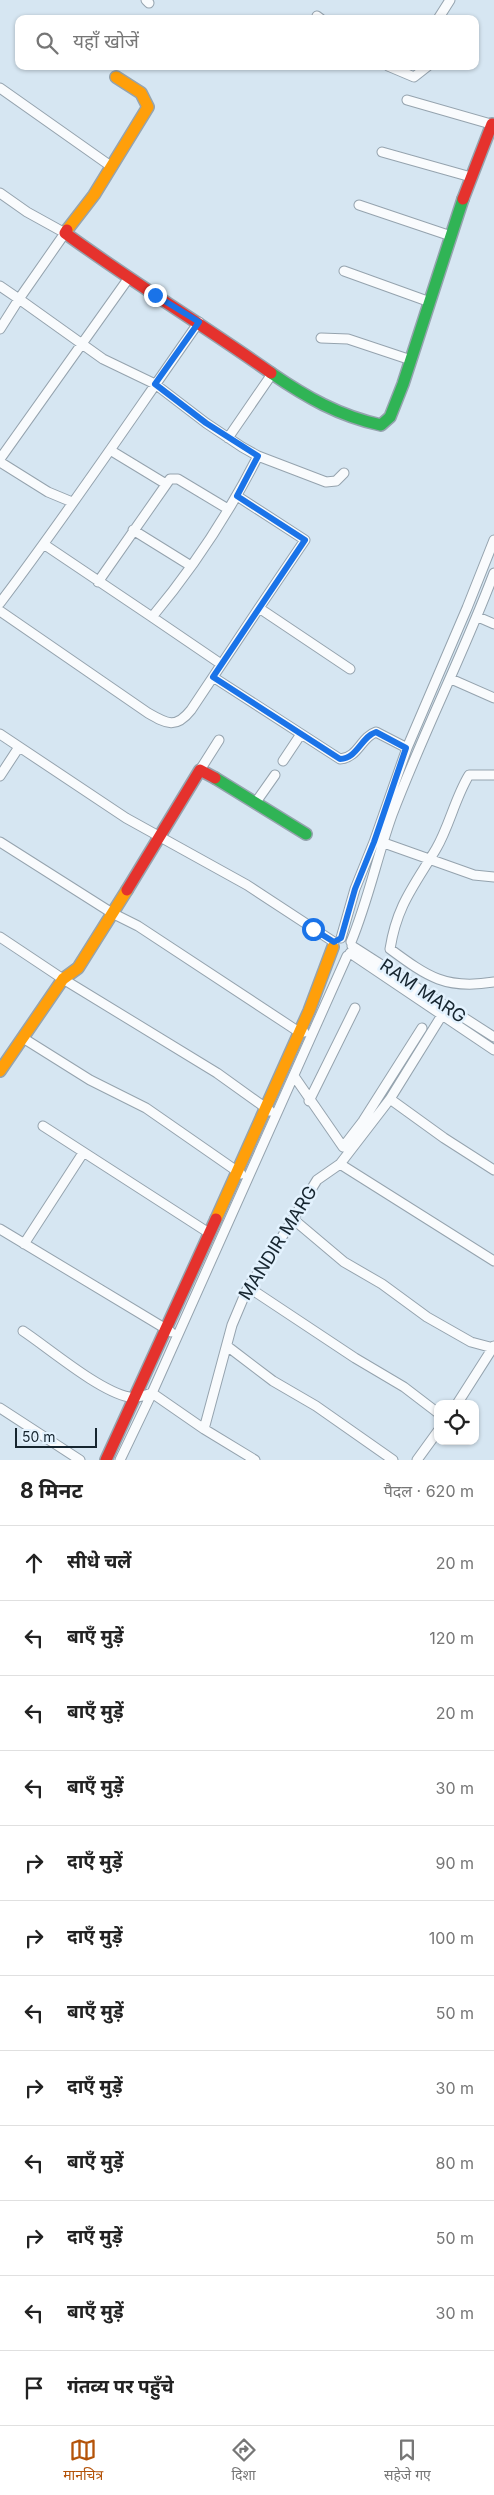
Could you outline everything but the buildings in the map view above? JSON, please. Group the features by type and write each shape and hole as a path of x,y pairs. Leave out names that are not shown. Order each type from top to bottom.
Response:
{"street":[{"path":"441,15 450,0"},
{"path":"397,70 414,77 423,70"},
{"path":"0,329 112,166 148,107 148,101 144,96 116,76"},
{"path":"0,88 112,166"},
{"path":"0,193 27,212 66,233 128,279 199,322 272,374 336,412 362,422 381,425 390,417 411,360 471,177 493,124 407,100"},
{"path":"382,152 471,177"},
{"path":"359,205 451,236"},
{"path":"344,271 430,302"},
{"path":"72,502 48,492 0,461 128,279"},
{"path":"0,286 103,359 155,384 228,438 258,456 326,482 336,481 344,473"},
{"path":"0,603 45,545 72,502 199,322"},
{"path":"322,338 348,339 411,360"},
{"path":"228,438 272,374"},
{"path":"110,450 166,484"},
{"path":"152,617 191,566 237,496 258,456"},
{"path":"98,582 170,478 178,479 228,509"},
{"path":"0,611 162,722 172,724 182,721 305,540 237,496"},
{"path":"133,530 191,566"},
{"path":"120,1460 152,1393 172,1332 209,1233 299,1032 336,942 374,842 406,748 467,608 494,540"},
{"path":"45,545 221,664"},
{"path":"106,1460 135,1398 172,1332 248,1178 350,949 393,814 478,617 494,573"},
{"path":"259,608 350,669"},
{"path":"478,617 494,624"},
{"path":"213,677 340,759 352,755 371,734 376,732 406,748"},
{"path":"451,679 494,698"},
{"path":"0,734 160,838 246,886 350,949 442,1016 494,1050"},
{"path":"284,761 301,734"},
{"path":"0,1070 63,979 78,968 219,740"},
{"path":"0,776 19,747"},
{"path":"200,770 256,802 306,834"},
{"path":"256,802 275,775"},
{"path":"494,775 469,775 458,794 436,849 428,859 403,902 393,928 390,949 419,970 449,984 475,985 494,982"},
{"path":"0,842 112,913 138,926 299,1032 312,1032"},
{"path":"384,844 474,875 494,877"},
{"path":"0,937 63,979 210,1069 265,1109 277,1114"},
{"path":"336,942 338,955 350,949"},
{"name":"RAM MARG","path":"350,949 365,952 494,1037"},
{"name":"MANDIR MARG","path":"204,1429 213,1389 237,1310 248,1287 269,1258 317,1180 340,1164 390,1099 447,1007"},
{"path":"309,1100 355,1008"},
{"path":"294,1076 343,1147 364,1121 422,1028"},
{"path":"23,1038 90,1080 146,1108 236,1172 248,1178"},
{"path":"390,1099 444,1138 494,1170"},
{"path":"43,1126 209,1233"},
{"path":"24,1244 84,1153"},
{"path":"340,1164 494,1261"},
{"path":"293,1219 344,1262 382,1284 428,1317 471,1342 494,1347 460,1400"},
{"path":"0,1229 172,1332"},
{"path":"248,1287 355,1358 404,1387 434,1409"},
{"path":"23,1331 102,1385 127,1397 135,1398 152,1393"},
{"path":"227,1346 273,1381 316,1406 393,1460"},
{"path":"152,1393 204,1429 255,1460"},
{"path":"0,1408 80,1460"},
{"path":"417,1460 434,1437"}],"traffic: fast":[{"path":"271,373 310,398 337,411 381,425 390,417 403,384 463,199"},
{"path":"215,778 306,834"}],"traffic: slow":[{"path":"67,230 94,195 148,107 141,93 116,77"},
{"path":"0,1071 63,979 78,968 127,890"},
{"path":"216,1219 309,1011 333,947"}],"traffic: jam":[{"path":"463,199 492,124"},
{"path":"67,230 65,233 90,251 271,373"},
{"path":"127,890 200,770 215,778"},
{"path":"106,1460 216,1219"}],"route":[{"path":"155,295 199,322 155,384 206,423 258,456 237,496 305,540 213,677 340,759 352,755 371,734 376,732 406,748 374,842 355,889 341,938 334,942 313,929"}]}
